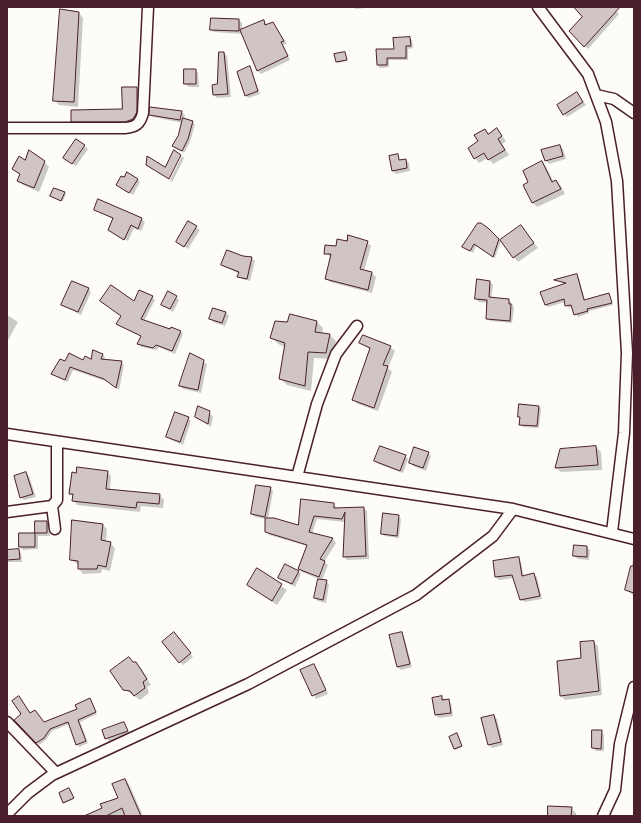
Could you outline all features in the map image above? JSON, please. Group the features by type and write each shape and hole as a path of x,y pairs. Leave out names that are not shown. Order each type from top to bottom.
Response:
{"street":[{"path":"7,128 125,128 135,127 140,123 143,113 148,7"},
{"path":"538,7 588,74 606,122 617,180 627,353 624,433 612,532"},
{"path":"596,95 614,99 634,113"},
{"path":"297,477 317,404 336,354 357,326"},
{"path":"7,434 513,509 612,532 634,539"},
{"path":"7,512 52,506 58,500 57,442"},
{"path":"52,506 55,529"},
{"path":"7,814 28,793 56,773 248,684 416,595 493,536 513,509"},
{"path":"603,816 615,790 620,744 632,705 634,687"},
{"path":"7,722 56,773"}],"building":[{"path":"574,7 620,7 584,47 569,31 582,17"},
{"path":"60,9 79,12 74,102 53,101"},
{"path":"211,18 239,19 239,31 210,30"},
{"path":"264,20 265,25 273,22 284,41 281,42 288,56 257,71 240,30"},
{"path":"410,37 411,46 406,46 406,58 387,58 387,65 377,65 376,49 394,49 393,38"},
{"path":"219,52 224,52 228,94 213,95 212,85 217,84"},
{"path":"345,52 347,60 336,62 334,54"},
{"path":"250,66 258,91 245,96 237,72"},
{"path":"184,69 196,69 196,84 184,84"},
{"path":"122,87 137,87 137,112 133,119 125,122 71,122 71,110 122,109"},
{"path":"577,92 583,102 563,115 557,105"},
{"path":"150,107 182,111 180,120 149,115"},
{"path":"183,118 193,121 188,139 182,151 172,146 178,136"},
{"path":"497,128 502,136 498,139 505,150 488,160 484,153 474,159 468,148 478,141 474,135 485,129 488,134"},
{"path":"76,139 85,145 72,164 63,158"},
{"path":"560,145 563,156 545,161 541,150"},
{"path":"29,150 45,161 34,188 17,181 20,174 12,169 19,156 25,160"},
{"path":"174,150 181,155 169,179 146,165 147,156 165,167"},
{"path":"398,154 399,160 406,159 407,168 392,171 389,156"},
{"path":"542,161 552,182 556,180 561,189 532,203 523,185 528,182 523,171"},
{"path":"127,172 138,179 129,193 116,185 121,176 124,177"},
{"path":"54,188 65,192 61,201 50,196"},
{"path":"98,199 142,218 138,229 131,225 124,240 108,230 113,218 94,210"},
{"path":"188,221 197,226 184,247 176,242"},
{"path":"478,223 481,223 488,228 499,239 493,257 474,244 470,251 462,247"},
{"path":"521,225 534,243 513,258 500,240"},
{"path":"348,235 368,241 360,269 372,272 368,290 325,279 331,254 324,254 325,245 336,246 337,239 347,241"},
{"path":"227,250 243,256 252,257 247,279 237,277 239,272 221,265"},
{"path":"577,274 584,300 609,293 612,303 587,309 588,311 574,315 571,305 565,306 564,299 545,305 540,292 566,283 554,280"},
{"path":"477,279 490,281 489,297 509,299 509,304 511,304 510,321 486,319 487,300 475,299"},
{"path":"72,281 89,288 78,312 61,305"},
{"path":"111,285 134,301 139,290 153,296 141,319 170,329 171,327 181,331 172,351 156,345 153,348 137,344 141,336 116,324 121,316 100,301"},
{"path":"168,291 177,296 170,309 161,305"},
{"path":"213,308 226,312 222,323 209,319"},
{"path":"290,314 317,321 315,332 330,334 326,353 308,352 305,386 279,379 285,343 270,338 275,321 287,322"},
{"path":"363,335 391,346 383,365 388,366 374,408 352,400 370,348 359,343"},
{"path":"93,350 103,354 101,359 122,361 116,388 104,379 70,367 65,380 51,374 60,359 65,361 69,353 83,360 85,356 91,359"},
{"path":"190,353 204,360 198,390 179,386"},
{"path":"519,404 539,406 537,426 519,425"},
{"path":"198,406 210,411 208,424 195,417"},
{"path":"175,412 189,417 180,442 166,437"},
{"path":"380,446 406,455 400,471 374,461"},
{"path":"596,446 598,465 555,468 560,449"},
{"path":"414,447 429,452 423,468 409,463"},
{"path":"77,467 108,471 106,489 160,494 159,504 137,502 136,508 72,501 73,494 69,494 72,472 76,473"},
{"path":"26,472 33,494 20,498 14,476"},
{"path":"256,485 271,487 265,517 251,514"},
{"path":"301,499 334,503 334,508 364,507 366,556 343,557 345,512 342,519 314,516 309,532 333,538 320,559 325,561 319,577 298,569 307,545 265,532 265,518 274,518 298,525"},
{"path":"383,513 399,515 397,536 381,534"},
{"path":"72,520 103,524 101,540 111,542 106,567 98,565 97,569 78,569 78,561 70,560"},
{"path":"35,521 47,521 47,533 35,533"},
{"path":"19,533 35,533 35,547 19,547"},
{"path":"574,545 587,546 587,557 573,556"},
{"path":"19,549 20,559 7,560 7,550"},
{"path":"519,557 522,576 534,573 540,596 520,600 512,575 495,577 493,561"},
{"path":"285,564 299,571 292,584 278,578"},
{"path":"631,566 634,566 634,593 625,590"},
{"path":"257,568 282,584 272,601 247,585"},
{"path":"318,579 327,580 323,600 314,598"},
{"path":"174,632 191,653 179,663 162,642"},
{"path":"402,632 410,664 397,667 389,635"},
{"path":"594,641 599,691 560,696 557,661 581,658 580,642"},
{"path":"129,657 133,662 136,662 147,679 143,682 145,688 134,696 130,691 123,690 110,671"},
{"path":"314,664 326,690 312,696 300,670"},
{"path":"19,696 30,713 35,710 44,722 77,709 75,705 90,698 96,712 78,720 86,741 76,745 68,722 50,729 44,738 36,743 14,720 21,714 12,701"},
{"path":"442,696 442,700 449,699 451,713 435,715 432,698"},
{"path":"494,715 501,742 488,745 481,718"},
{"path":"124,722 128,731 105,739 102,730"},
{"path":"592,730 602,730 601,749 592,748"},
{"path":"457,733 462,746 454,749 449,737"},
{"path":"125,779 141,816 125,816 122,808 106,816 84,816 102,808 100,804 118,798 112,784"},
{"path":"69,788 74,798 63,803 59,793"},
{"path":"548,806 572,807 571,816 548,816"}]}
